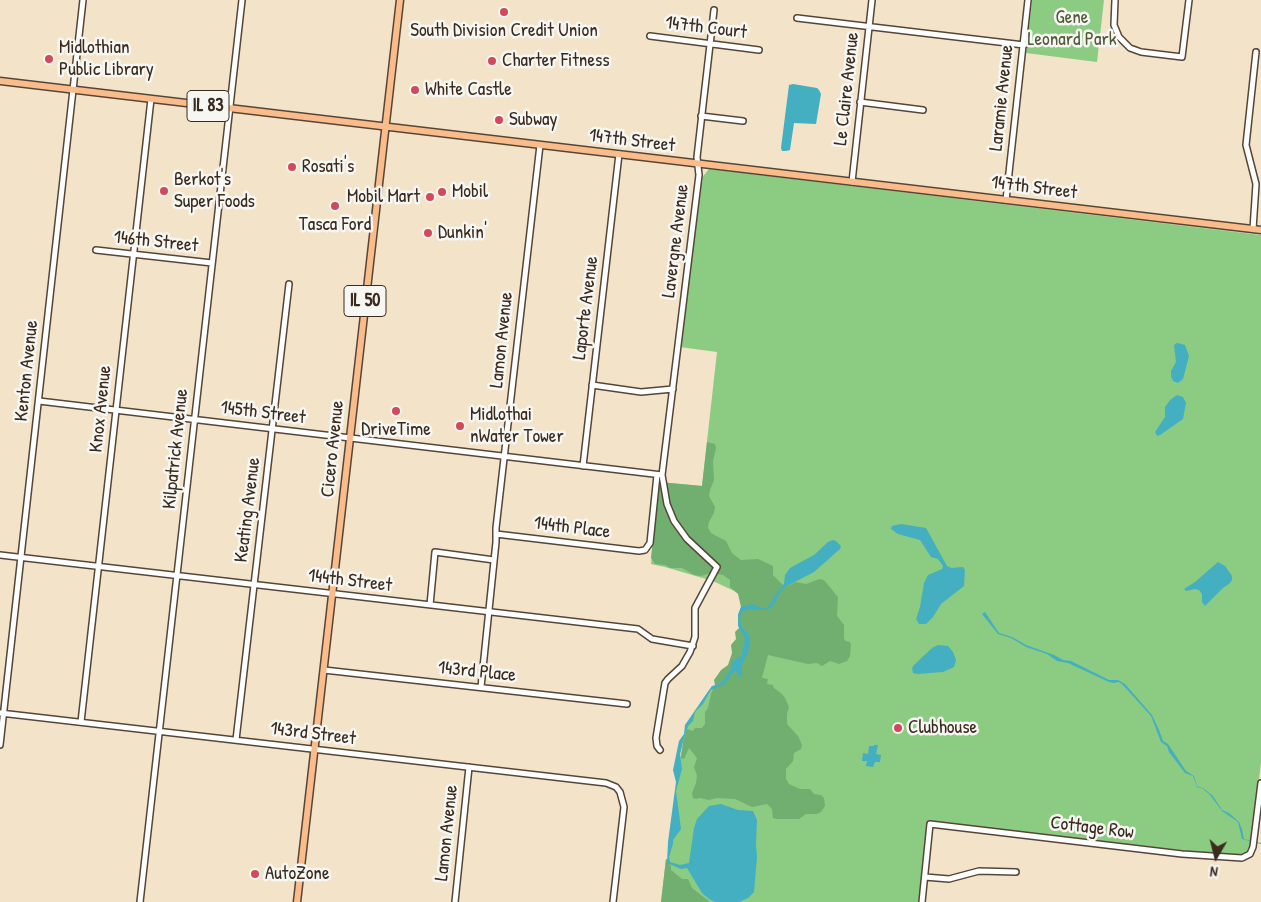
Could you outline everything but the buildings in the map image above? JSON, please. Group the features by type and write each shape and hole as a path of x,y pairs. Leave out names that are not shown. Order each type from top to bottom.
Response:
{"main road":[{"name":"Cicero Avenue","path":"297,902 400,0"},
{"name":"147th Street","path":"0,81 1261,230"}],"street":[{"name":"Kenton Avenue","path":"0,745 2,713 83,0"},
{"name":"Kilpatrick Avenue","path":"140,902 242,0"},
{"name":"Le Claire Avenue","path":"852,182 872,0"},
{"name":"Laramie Avenue","path":"1006,200 1028,0"},
{"path":"1115,0 1114,25 1119,38 1130,48 1141,52 1182,57 1189,0"},
{"name":"Lavergne Avenue","path":"645,550 650,543 673,389 699,175 697,157 714,10"},
{"path":"797,18 1024,45"},
{"name":"147th Court","path":"650,36 759,50"},
{"path":"1253,229 1256,184 1246,144 1256,52"},
{"name":"Knox Avenue","path":"81,722 151,99"},
{"path":"860,102 923,110"},
{"path":"701,116 743,121"},
{"name":"Lamon Avenue","path":"481,687 504,456 540,145"},
{"name":"Laporte Avenue","path":"583,466 619,154"},
{"name":"146th Street","path":"96,250 212,263"},
{"name":"Keating Avenue","path":"236,740 289,284"},
{"path":"592,385 641,392 673,389"},
{"name":"145th Street","path":"38,401 660,475"},
{"path":"660,475 667,504 674,521 687,539 703,556 717,567 696,604 693,646 682,666 665,683 656,738 657,746 660,750"},
{"name":"144th Place","path":"496,534 639,551 645,550"},
{"path":"430,605 435,552 494,560"},
{"name":"144th Street","path":"0,555 638,629 652,639 693,646"},
{"name":"143rd Place","path":"324,670 627,704"},
{"name":"143rd Street","path":"2,713 606,783 616,787 620,792 624,807 612,902"},
{"name":"Lamon Avenue","path":"455,902 469,767"},
{"name":"Cottage Row","path":"925,877 930,824 1182,854 1245,857 1250,854 1255,839 1261,783"},
{"path":"922,902 925,877 952,879 979,871 1016,872"}],"green space":[{"name":"Gene Leonard Park","path":"1032,0 1104,0 1097,62 1026,53"},
{"path":"709,169 1261,235 1261,762 1252,840 1248,853 1243,856 1234,856 1179,852 927,823 919,902 661,902 676,797 676,776 687,726 695,711 703,703 710,691 728,676 747,597 713,581 651,564 659,482 702,486 717,352 680,347 700,180"},
{"path":"707,442 715,444 716,448 713,461 714,480 709,496 715,507 708,528 711,533 726,541 732,553 741,560 758,559 773,566 773,575 785,587 796,582 806,584 819,579 824,580 838,597 837,616 844,625 844,639 850,642 851,645 850,656 847,661 839,664 830,661 822,666 817,663 808,664 768,655 762,678 768,679 767,684 773,685 785,698 789,707 787,724 798,736 802,745 801,749 794,753 793,761 786,769 786,779 789,784 800,789 810,789 814,794 821,795 824,798 825,806 821,812 806,814 799,819 773,818 772,809 767,804 752,807 735,799 717,798 709,800 693,798 692,793 697,776 694,767 697,758 689,748 684,759 681,758 687,729 693,731 695,728 702,728 705,724 705,712 715,685 714,680 721,670 728,665 732,653 731,645 736,639 735,632 739,628 738,615 741,607 738,594 730,587 730,580 723,575 711,573 701,576 694,575 682,568 670,568 665,565 655,564 651,558 659,482 702,486"},
{"path":"666,859 671,866 671,870 682,879 688,879 692,888 710,902 661,902"}],"water":[{"path":"789,85 817,88 821,94 816,124 794,123 790,150 782,151"},
{"path":"1177,343 1185,345 1189,356 1183,379 1178,383 1173,381 1171,376 1171,371 1176,362 1174,345"},
{"path":"1177,395 1183,397 1186,403 1183,419 1157,436 1155,432 1165,417 1165,407"},
{"path":"901,524 926,528 947,566 951,568 963,567 965,570 964,586 941,604 926,624 919,624 916,619 924,583 928,575 942,569 943,566 938,559 931,557 920,540 898,534 891,529 892,526"},
{"path":"833,540 841,546 840,549 814,572 785,587 768,610 749,609 742,612 741,626 750,636 750,639 748,653 742,664 742,676 739,677 737,672 734,671 725,684 711,690 703,704 695,712 693,721 688,726 680,755 682,769 676,791 681,829 673,840 669,857 670,862 680,865 689,863 697,819 709,806 721,804 738,810 753,811 757,820 757,857 754,892 748,898 739,902 715,902 702,893 687,868 681,869 667,863 676,782 673,770 679,741 684,734 685,725 709,690 712,686 723,681 732,667 731,662 736,660 738,656 741,658 745,638 738,626 738,615 741,607 752,604 765,609 784,584 785,575 790,568 814,555 828,542"},
{"path":"1218,562 1225,566 1232,576 1232,580 1205,606 1199,590 1186,591 1184,589"},
{"path":"985,612 999,633 1063,660 1071,661 1109,680 1118,680 1125,684 1152,715 1163,741 1168,744 1186,771 1194,776 1197,786 1203,788 1213,796 1222,810 1229,813 1239,822 1244,839 1261,844 1242,839 1238,822 1222,811 1202,788 1197,787 1193,776 1185,773 1169,752 1167,746 1161,742 1151,716 1122,684 1119,682 1109,682 998,634 982,614"},
{"path":"938,645 948,646 953,652 956,660 954,667 943,672 913,673 912,668 914,665 932,648"},
{"path":"878,745 876,754 881,755 880,762 875,762 873,767 866,766 867,761 862,761 863,753 868,754 869,746"}],"place":[{"name":"South Division Credit Union","path":"504,12"},
{"name":"Midlothian Public Library","path":"49,59"},
{"name":"Charter Fitness","path":"492,61"},
{"name":"White Castle","path":"415,90"},
{"name":"Subway","path":"499,120"},
{"name":"Rosati's","path":"292,167"},
{"name":"Berkot's Super Foods","path":"164,191"},
{"name":"Mobil","path":"442,192"},
{"name":"Mobil Mart","path":"430,197"},
{"name":"Tasca Ford","path":"335,206"},
{"name":"Dunkin'","path":"428,233"},
{"name":"DriveTime","path":"396,411"},
{"name":"Midlothai nWater Tower","path":"460,426"},
{"name":"Clubhouse","path":"898,728"},
{"name":"AutoZone","path":"255,874"}]}
